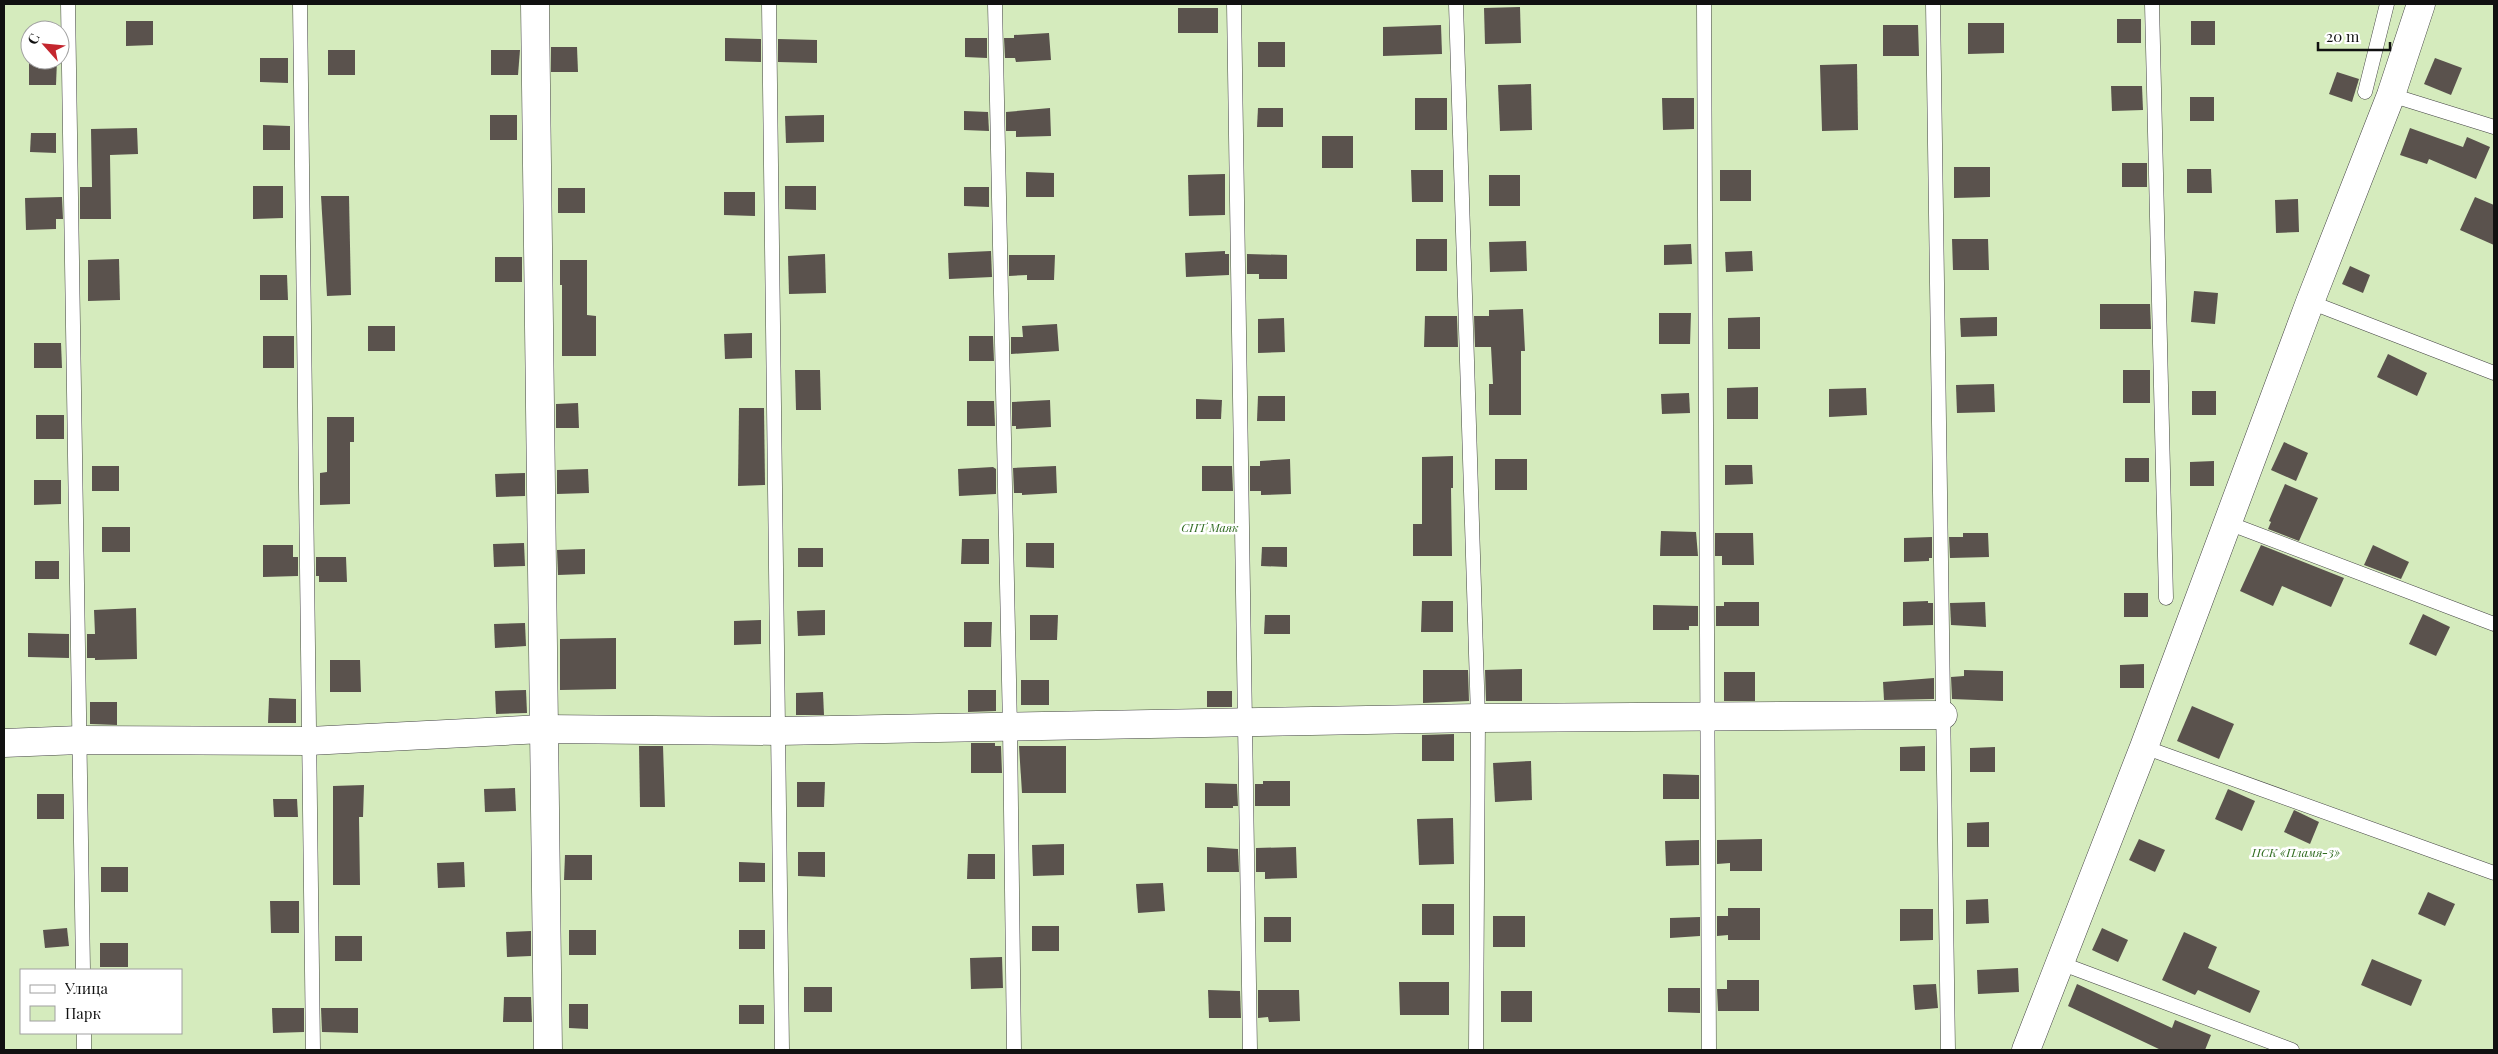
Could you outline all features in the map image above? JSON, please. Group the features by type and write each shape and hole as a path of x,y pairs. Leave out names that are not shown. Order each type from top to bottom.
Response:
{"street":[{"path":"535,4 548,1050"},
{"path":"2026,1050 2144,747 2310,302 2378,93 2421,4"},
{"path":"4,743 80,740 309,741 543,729 778,731 1478,718 1943,715"}],"lane":[{"path":"68,4 83,969"},
{"path":"300,4 313,1050"},
{"path":"769,4 782,1050"},
{"path":"995,4 1010,728 1014,1050"},
{"path":"1234,4 1250,1050"},
{"path":"1456,4 1478,718 1476,1050"},
{"path":"1704,4 1709,716 1709,1050"},
{"path":"1933,4 1948,1050"},
{"path":"2152,4 2166,598"},
{"path":"2387,4 2378,93 2494,127"},
{"path":"2310,302 2494,373"},
{"path":"2228,523 2494,624"},
{"path":"2144,747 2494,873"},
{"path":"2060,963 2292,1050"},
{"path":"84,1034 84,1050"}],"green space":[{"name":"СНТ Маяк","path":"4,4 2494,4 2494,1050 4,1050"}],"building":[{"path":"1520,7 1521,43 1485,44 1484,8"},
{"path":"1178,8 1218,8 1218,33 1178,33"},
{"path":"2117,19 2141,19 2141,43 2117,43"},
{"path":"126,21 153,21 153,45 126,46"},
{"path":"2191,21 2215,21 2215,45 2191,45"},
{"path":"1968,23 2004,23 2004,53 1968,54"},
{"path":"1441,25 1442,54 1383,56 1383,27"},
{"path":"1883,25 1918,25 1919,56 1883,56"},
{"path":"1049,33 1051,60 1016,62 1015,58 1005,58 1004,38 1014,38 1014,35"},
{"path":"725,38 761,39 761,62 725,61"},
{"path":"965,38 987,38 987,58 965,57"},
{"path":"778,39 817,40 817,63 778,62"},
{"path":"1258,42 1285,42 1285,67 1258,67"},
{"path":"551,47 577,47 578,72 551,72"},
{"path":"328,50 355,50 355,75 328,75"},
{"path":"491,50 520,50 518,75 491,75"},
{"path":"260,58 288,58 288,83 260,82"},
{"path":"2435,58 2462,68 2451,95 2424,84"},
{"path":"1857,64 1858,130 1822,131 1820,65"},
{"path":"29,70 57,70 56,85 29,85"},
{"path":"2337,72 2359,79 2352,102 2329,94"},
{"path":"1531,84 1532,130 1500,131 1498,85"},
{"path":"2111,86 2142,86 2143,110 2112,111"},
{"path":"2190,97 2214,97 2214,121 2190,121"},
{"path":"1415,98 1447,98 1447,130 1415,130"},
{"path":"1662,98 1694,98 1694,129 1663,130"},
{"path":"1050,108 1051,136 1016,137 1016,131 1006,131 1006,112"},
{"path":"1258,108 1283,108 1283,127 1257,127"},
{"path":"964,111 988,112 989,131 964,130"},
{"path":"490,115 517,115 517,140 490,140"},
{"path":"824,115 824,142 786,143 785,116"},
{"path":"263,125 290,126 290,150 263,150"},
{"path":"137,128 138,154 110,155 111,219 80,219 80,187 92,187 91,129"},
{"path":"2410,128 2463,147 2467,137 2490,147 2476,179 2429,159 2427,164 2400,155"},
{"path":"31,133 56,133 56,153 30,152"},
{"path":"1322,136 1353,136 1353,168 1322,168"},
{"path":"2122,163 2147,163 2147,187 2122,187"},
{"path":"1954,167 1990,167 1990,197 1954,198"},
{"path":"2187,169 2211,169 2212,193 2187,193"},
{"path":"1411,170 1443,170 1443,202 1412,202"},
{"path":"1720,170 1751,170 1751,201 1720,201"},
{"path":"1026,172 1054,173 1054,197 1026,197"},
{"path":"1225,174 1225,215 1189,216 1188,175"},
{"path":"1489,175 1520,175 1520,206 1489,206"},
{"path":"253,186 283,186 283,218 253,219"},
{"path":"785,186 816,186 816,210 785,209"},
{"path":"964,187 989,187 989,207 964,206"},
{"path":"558,188 585,188 585,213 558,213"},
{"path":"724,192 755,192 755,216 724,215"},
{"path":"321,196 349,196 351,295 327,296"},
{"path":"62,197 63,219 56,219 56,229 26,230 25,198"},
{"path":"2475,197 2494,205 2494,245 2460,230"},
{"path":"2298,199 2299,232 2276,233 2275,200"},
{"path":"1416,239 1447,239 1447,271 1416,271"},
{"path":"1952,239 1988,239 1989,270 1953,270"},
{"path":"1526,241 1527,271 1490,272 1489,242"},
{"path":"1691,244 1692,264 1664,265 1664,245"},
{"path":"991,251 992,277 949,279 948,253"},
{"path":"1225,251 1225,254 1229,254 1229,275 1186,277 1185,253"},
{"path":"1752,251 1753,271 1726,272 1725,252"},
{"path":"825,254 826,293 789,294 788,256"},
{"path":"1247,254 1287,255 1287,279 1259,279 1259,274 1247,274"},
{"path":"1009,255 1055,255 1054,280 1027,280 1027,275 1009,276"},
{"path":"495,257 522,257 522,282 495,282"},
{"path":"119,259 120,300 88,301 88,260"},
{"path":"560,260 587,260 587,315 596,316 596,356 562,356"},
{"path":"2350,266 2370,275 2363,293 2342,284"},
{"path":"260,275 287,275 288,300 260,300"},
{"path":"2194,291 2218,293 2215,324 2191,322"},
{"path":"2100,304 2150,304 2151,329 2100,329"},
{"path":"1523,309 1525,351 1521,351 1521,415 1489,415 1489,384 1493,384 1491,347 1475,347 1474,316 1489,316 1489,310"},
{"path":"1659,313 1691,313 1690,344 1659,344"},
{"path":"1425,316 1457,316 1458,347 1424,347"},
{"path":"1760,317 1760,349 1728,349 1728,318"},
{"path":"1997,317 1997,336 1961,337 1960,318"},
{"path":"1284,318 1285,352 1258,353 1258,319"},
{"path":"1057,324 1059,351 1011,354 1011,337 1023,337 1022,326"},
{"path":"368,326 395,326 395,351 368,351"},
{"path":"752,333 752,358 725,359 724,334"},
{"path":"263,336 294,336 294,368 263,368"},
{"path":"969,336 993,336 994,361 969,361"},
{"path":"34,343 61,343 62,368 34,368"},
{"path":"2388,354 2427,373 2417,396 2377,377"},
{"path":"795,370 820,370 821,410 796,410"},
{"path":"2123,370 2150,370 2150,403 2123,403"},
{"path":"1994,384 1995,412 1957,413 1956,385"},
{"path":"1758,387 1758,419 1727,419 1727,388"},
{"path":"1866,388 1867,415 1829,417 1829,389"},
{"path":"2192,391 2216,391 2216,415 2192,415"},
{"path":"1689,393 1690,413 1662,414 1661,394"},
{"path":"1258,396 1285,396 1285,421 1257,421"},
{"path":"1196,399 1222,400 1221,419 1196,419"},
{"path":"1050,400 1051,427 1016,429 1016,426 1012,426 1012,402"},
{"path":"967,401 994,401 995,426 967,426"},
{"path":"578,403 579,428 556,428 556,404"},
{"path":"739,408 764,408 765,485 738,486"},
{"path":"36,415 64,415 64,439 36,439"},
{"path":"327,417 354,417 354,442 350,442 350,504 320,505 320,473 327,472"},
{"path":"2284,442 2308,453 2296,481 2271,470"},
{"path":"1453,456 1453,488 1451,488 1452,556 1413,556 1413,524 1422,524 1422,457"},
{"path":"2125,458 2149,458 2149,482 2125,482"},
{"path":"1290,459 1291,494 1261,495 1261,491 1250,491 1250,466 1260,466 1260,461"},
{"path":"1495,459 1527,459 1527,490 1495,490"},
{"path":"2214,461 2214,486 2190,486 2190,462"},
{"path":"1725,465 1752,465 1753,484 1725,485"},
{"path":"92,466 119,466 119,491 92,491"},
{"path":"1056,466 1057,493 1022,495 1022,493 1014,493 1013,468"},
{"path":"1202,466 1232,466 1233,491 1202,491"},
{"path":"993,467 996,469 996,494 959,496 958,469"},
{"path":"588,469 589,493 557,494 557,470"},
{"path":"525,473 525,496 496,497 495,474"},
{"path":"34,480 61,480 61,504 34,505"},
{"path":"2285,484 2318,498 2299,541 2268,529 2271,522 2269,521"},
{"path":"102,527 130,527 130,552 102,552"},
{"path":"1661,531 1696,532 1698,556 1660,556"},
{"path":"1715,533 1753,533 1754,565 1722,565 1722,556 1715,556"},
{"path":"1963,533 1988,533 1989,557 1950,558 1949,537 1963,537"},
{"path":"1932,537 1932,558 1929,558 1929,561 1904,562 1904,538"},
{"path":"962,539 989,539 989,564 961,564"},
{"path":"524,543 525,566 494,567 493,544"},
{"path":"1026,543 1054,543 1054,568 1026,567"},
{"path":"263,545 293,545 293,557 298,557 298,576 263,577"},
{"path":"2261,545 2344,578 2331,607 2282,586 2273,606 2240,591"},
{"path":"2373,545 2409,562 2401,579 2364,565"},
{"path":"1262,547 1287,547 1287,567 1261,566"},
{"path":"798,548 823,548 823,567 798,567"},
{"path":"585,549 585,574 558,575 557,550"},
{"path":"316,557 346,557 347,582 319,582 319,576 316,576"},
{"path":"35,561 59,561 59,579 35,579"},
{"path":"2124,593 2148,593 2148,617 2124,617"},
{"path":"1422,601 1453,601 1453,632 1421,632"},
{"path":"1928,601 1928,603 1933,603 1933,625 1903,626 1903,602"},
{"path":"1724,602 1759,602 1759,626 1716,626 1716,606 1724,606"},
{"path":"1985,602 1986,627 1951,625 1950,603"},
{"path":"1653,605 1698,606 1698,626 1689,626 1689,630 1653,630"},
{"path":"136,608 137,659 95,660 95,658 87,658 87,634 95,634 94,610"},
{"path":"825,610 825,635 798,636 797,611"},
{"path":"2423,614 2450,627 2436,656 2409,644"},
{"path":"1030,615 1058,615 1057,640 1030,640"},
{"path":"1265,615 1290,615 1290,634 1264,634"},
{"path":"761,620 761,644 734,645 734,621"},
{"path":"964,622 992,622 991,647 964,647"},
{"path":"525,623 526,646 495,648 494,624"},
{"path":"28,633 69,634 69,658 28,657"},
{"path":"616,638 616,689 560,690 560,639"},
{"path":"330,660 360,660 361,692 330,692"},
{"path":"2144,664 2144,688 2120,688 2120,665"},
{"path":"1522,669 1522,701 1486,701 1485,670"},
{"path":"1423,670 1468,670 1469,701 1423,703"},
{"path":"1964,670 2003,671 2003,701 1952,699 1951,677 1964,676"},
{"path":"1724,672 1755,672 1755,701 1724,701"},
{"path":"1934,678 1934,699 1884,700 1883,682"},
{"path":"1021,680 1049,680 1049,705 1021,705"},
{"path":"526,690 527,713 496,714 495,691"},
{"path":"968,690 996,690 996,711 968,712"},
{"path":"1207,691 1232,691 1232,707 1207,707"},
{"path":"823,692 824,715 796,715 796,693"},
{"path":"269,698 296,699 296,723 268,723"},
{"path":"90,702 117,702 117,725 90,724"},
{"path":"2192,706 2234,724 2219,759 2177,741"},
{"path":"1454,734 1454,761 1422,761 1422,735"},
{"path":"971,743 995,743 995,746 1001,746 1002,773 971,773"},
{"path":"639,746 663,746 665,807 640,807"},
{"path":"1019,746 1066,746 1066,793 1022,793"},
{"path":"1925,746 1925,771 1900,771 1900,747"},
{"path":"1995,747 1995,772 1970,772 1970,748"},
{"path":"1531,761 1532,800 1495,802 1493,763"},
{"path":"1663,774 1699,775 1699,799 1663,799"},
{"path":"1263,781 1290,781 1290,806 1255,806 1255,784 1263,784"},
{"path":"797,782 825,782 824,807 797,807"},
{"path":"1205,783 1237,784 1238,806 1233,806 1233,808 1205,808"},
{"path":"364,785 363,817 359,817 360,885 333,885 333,786"},
{"path":"515,788 516,811 485,812 484,789"},
{"path":"2228,789 2255,801 2242,831 2215,819"},
{"path":"37,794 64,794 64,819 37,819"},
{"path":"273,799 297,799 298,817 274,817"},
{"path":"2294,810 2319,822 2310,844 2284,832"},
{"path":"1453,818 1454,864 1419,865 1417,819"},
{"path":"1989,822 1989,847 1967,847 1967,823"},
{"path":"1762,839 1762,871 1730,871 1730,863 1717,864 1717,840"},
{"path":"2139,839 2165,850 2155,872 2129,860"},
{"path":"1699,840 1699,865 1666,866 1665,841"},
{"path":"1064,844 1064,875 1033,876 1032,845"},
{"path":"1207,847 1238,849 1239,872 1207,872"},
{"path":"1296,847 1297,878 1265,879 1265,872 1256,872 1256,848"},
{"path":"798,852 825,852 825,877 798,876"},
{"path":"968,854 995,854 995,879 967,879"},
{"path":"565,855 592,855 592,880 564,880"},
{"path":"464,862 465,887 438,888 437,863"},
{"path":"739,862 765,863 765,882 739,882"},
{"path":"101,867 128,867 128,892 101,892"},
{"path":"1163,883 1165,911 1138,913 1136,884"},
{"path":"2428,892 2455,904 2445,926 2418,914"},
{"path":"1988,899 1989,923 1966,924 1966,900"},
{"path":"270,901 299,901 299,933 271,933"},
{"path":"1422,904 1454,904 1454,935 1422,935"},
{"path":"1728,908 1760,908 1760,940 1728,940 1728,935 1717,936 1717,916 1728,916"},
{"path":"1900,909 1933,909 1933,940 1900,941"},
{"path":"1493,916 1525,916 1525,947 1493,947"},
{"path":"1264,917 1291,917 1291,942 1264,942"},
{"path":"1700,917 1700,936 1670,938 1670,918"},
{"path":"1032,926 1059,926 1059,951 1032,951"},
{"path":"67,928 69,946 45,948 43,930"},
{"path":"2102,928 2128,940 2118,962 2092,950"},
{"path":"569,930 596,930 596,955 569,955"},
{"path":"739,930 765,930 765,949 739,949"},
{"path":"531,931 531,956 507,957 506,932"},
{"path":"2184,932 2217,947 2208,968 2260,991 2250,1013 2198,990 2195,995 2162,980"},
{"path":"335,936 362,936 362,961 335,961"},
{"path":"100,943 128,943 128,967 100,967"},
{"path":"1002,957 1003,988 971,989 970,958"},
{"path":"2372,959 2422,980 2411,1006 2361,985"},
{"path":"2018,968 2019,992 1978,994 1977,970"},
{"path":"1727,980 1759,980 1759,1011 1718,1011 1717,989 1727,989"},
{"path":"1399,982 1449,982 1449,1015 1400,1015"},
{"path":"1936,984 1938,1008 1915,1010 1913,985"},
{"path":"2077,984 2172,1028 2175,1020 2211,1035 2205,1050 2161,1050 2068,1006"},
{"path":"804,987 832,987 832,1012 804,1012"},
{"path":"1668,988 1700,988 1700,1013 1668,1012"},
{"path":"1208,990 1240,991 1241,1018 1209,1018"},
{"path":"1258,990 1299,990 1300,1021 1269,1022 1268,1017 1258,1018"},
{"path":"1501,991 1532,991 1532,1022 1501,1022"},
{"path":"504,997 531,997 532,1022 503,1022"},
{"path":"569,1004 588,1004 588,1029 569,1028"},
{"path":"739,1005 764,1005 764,1024 739,1024"},
{"path":"272,1008 304,1008 304,1032 273,1033"},
{"path":"321,1008 358,1008 358,1033 322,1032"}],"park label":[{"name":"НСК «Пламя-3»","path":"2296,852"}]}
